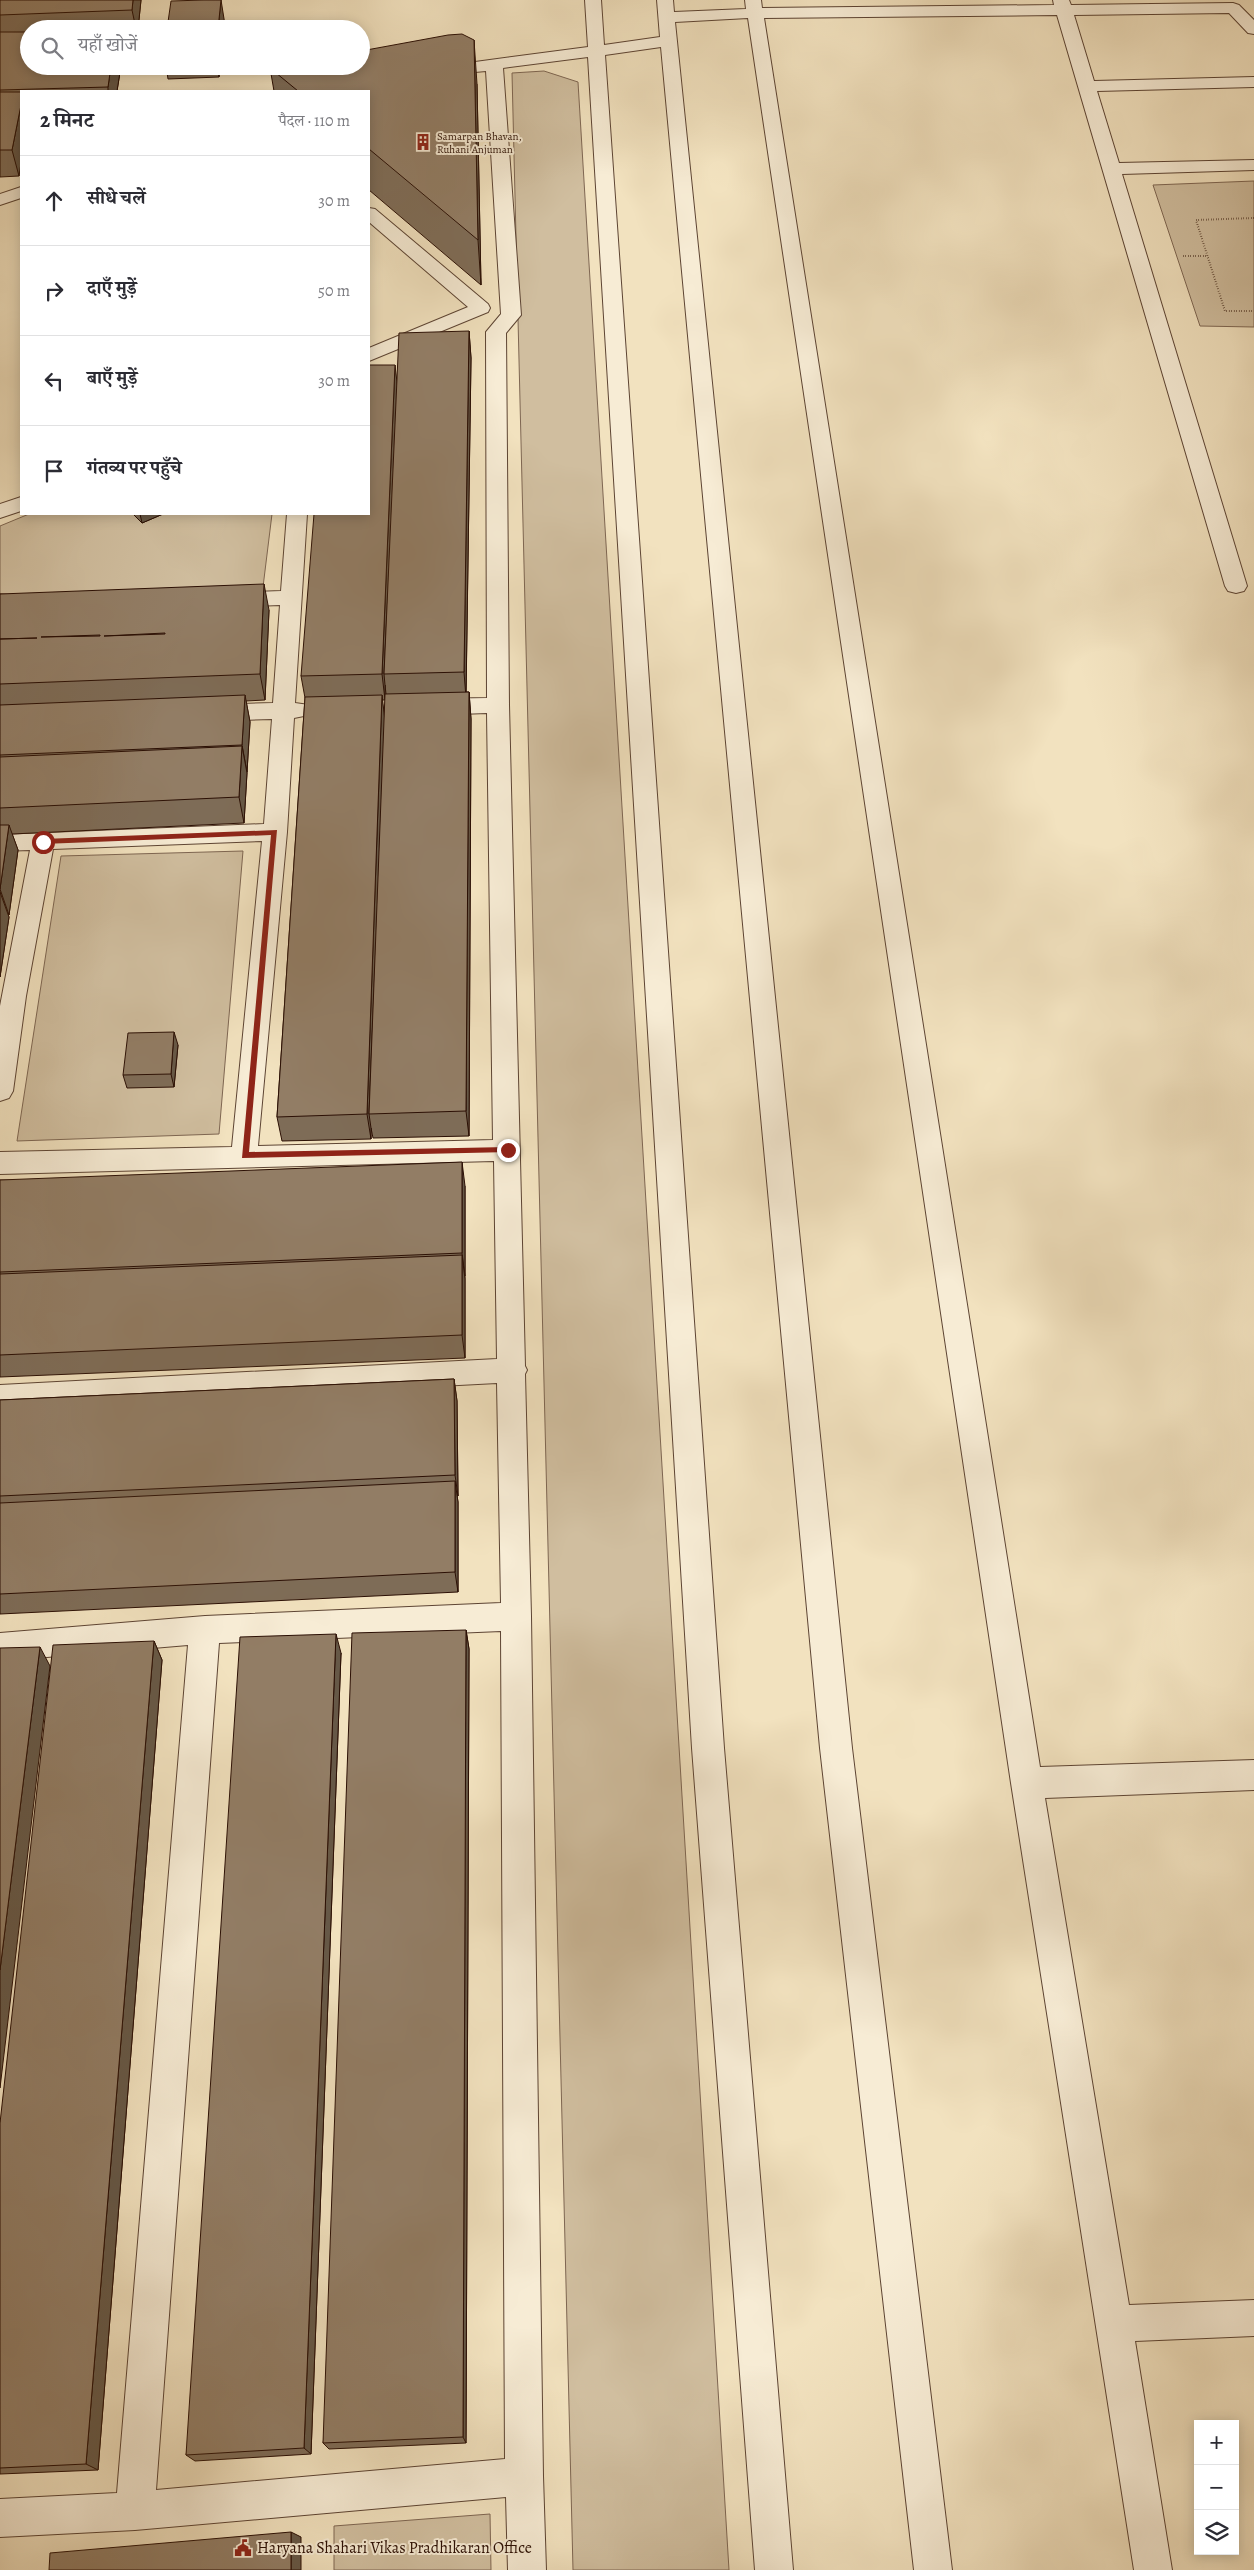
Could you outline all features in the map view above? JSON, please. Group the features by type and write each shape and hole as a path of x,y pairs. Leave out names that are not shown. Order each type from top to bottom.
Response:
{"street":[{"path":"594,0 707,1738 774,2570"},
{"path":"1062,5 1236,586"},
{"path":"456,70 597,49 667,19 755,7 1062,5 1233,8 1254,28"},
{"path":"755,7 1027,1783 1153,2570"},
{"path":"667,19 836,1748 933,2570"},
{"path":"494,65 511,315 496,332 498,705 513,1370 524,2476 527,2570"},
{"path":"1086,86 1254,82"},
{"path":"1111,168 1254,165"},
{"path":"0,200 20,192"},
{"path":"370,214 481,308 370,355"},
{"path":"0,512 20,503"},
{"path":"244,1156 274,832 298,515"},
{"path":"205,600 292,598"},
{"path":"410,707 498,705"},
{"path":"196,714 322,710"},
{"path":"0,843 274,832"},
{"path":"0,1091 7,996 43,842"},
{"path":"0,1163 508,1150"},
{"path":"0,1398 513,1370"},
{"path":"0,1647 205,1630 516,1616"},
{"path":"135,2511 205,1630"},
{"path":"1027,1783 1254,1775"},
{"path":"1113,2324 1254,2318"},
{"path":"0,2518 135,2511 524,2476"}],"path":[{"path":"1254,218 1196,220 1225,311 1254,311"}],"shaded area":[{"path":"544,71 578,82 729,2570 573,2570 512,73"},
{"path":"1254,181 1254,327 1200,326 1153,185"},
{"path":"27,515 272,515 263,587 0,598 0,526"},
{"path":"243,851 219,1134 17,1141 61,856"},
{"path":"490,2514 491,2570 334,2570 334,2526"}],"building":[{"path":"0,0 133,0 132,10 0,15"},
{"path":"221,0 219,20 168,20 171,1"},
{"path":"0,32 20,32 20,75 110,75 108,87 0,90"},
{"name":"Samarpan Bhavan, Ruhani Anjuman","path":"462,34 474,40 478,240 370,150 370,90 297,90 279,75 370,75 370,49"},
{"path":"0,92 20,92 20,110 12,150 0,150"},
{"path":"469,331 464,672 384,674 399,333"},
{"path":"370,365 395,365 382,674 301,676 314,515 370,515"},
{"path":"264,584 260,674 0,684 0,594","holes":["165,633 165,634 104,636","100,635 100,636 41,637"]},
{"path":"469,692 466,1111 369,1114 385,694"},
{"path":"245,695 242,745 0,755 0,705"},
{"path":"382,695 367,1114 277,1117 305,697"},
{"path":"242,746 239,797 0,808 0,757"},
{"path":"0,825 9,825 0,889"},
{"path":"174,1032 171,1074 123,1075 128,1033"},
{"path":"462,1162 462,1253 0,1272 0,1180"},
{"path":"462,1255 462,1335 0,1355 0,1274"},
{"path":"454,1379 455,1475 0,1496 0,1400"},
{"path":"455,1481 455,1572 0,1594 0,1503"},
{"path":"466,1630 463,2437 323,2443 352,1633"},
{"path":"336,1634 304,2448 186,2455 240,1637"},
{"path":"154,1641 86,2464 0,2468 0,2123 53,1645"},
{"path":"40,1647 0,1970 0,1648"},
{"name":"Haryana Shahari Vikas Pradhikaran Office","path":"291,2532 291,2570 49,2570 50,2553"}],"place":[{"name":"Samarpan Bhavan, Ruhani Anjuman","path":"423,142"},
{"name":"Haryana Shahari Vikas Pradhikaran Office","path":"243,2548"}],"route":[{"path":"43,842 274,832 244,1156 508,1150"}]}
